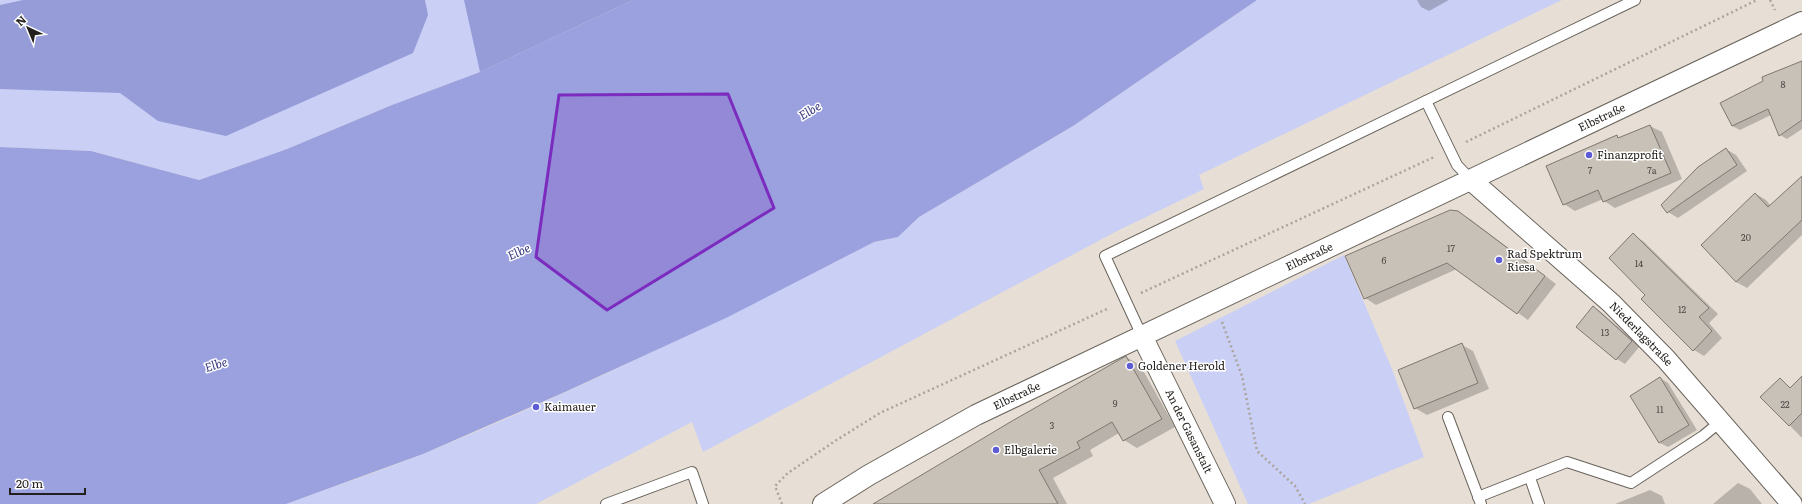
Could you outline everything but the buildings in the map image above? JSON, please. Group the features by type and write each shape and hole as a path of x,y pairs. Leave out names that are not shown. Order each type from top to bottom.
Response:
{"street":[{"name":"Elbstraße","path":"823,504 869,475 976,415 1213,301 1472,181 1802,22"},
{"name":"Niederlagstraße","path":"1472,181 1611,303 1666,359 1792,504"},
{"name":"An der Gasanstalt","path":"1142,336 1226,504"}],"lane":[{"path":"1142,336 1105,256 1635,0"},
{"path":"1426,101 1457,165 1472,181"},
{"path":"1448,417 1479,501 1567,462 1632,483 1703,436 1720,422"},
{"path":"606,504 692,472 703,504"},
{"path":"1530,478 1538,504"}],"path":[{"path":"782,504 775,486 788,473 880,412 1450,150 1758,0"},
{"path":"1213,301 1242,376 1257,451 1295,486 1305,504"}],"highlighted area":[{"path":"728,94 774,208 607,310 536,257 559,95"}],"shaded area":[{"path":"0,0 633,0 480,72 392,105 287,149 199,180 91,151 0,147"},
{"path":"23,0 425,0 428,15 413,53 226,136 158,121 120,93 0,89 0,5"},
{"path":"464,0 633,0 480,72"},
{"path":"1257,0 1562,0 1199,175 1204,189 1117,231 703,452 692,422 536,504 286,504 406,461 481,430 651,352 874,242 898,237 919,217 1073,126"},
{"path":"1344,255 1392,369 1424,457 1309,504 1248,504 1175,341"}],"water":[{"name":"Elbe","path":"633,0 1257,0 1073,126 919,217 898,237 874,242 728,317 565,392 423,454 286,504 0,504 0,147 91,151 199,180 287,149 392,105 480,72"}],"place":[{"name":"Finanzprofit","path":"1589,155"},
{"name":"Rad Spektrum Riesa","path":"1499,260"},
{"name":"Goldener Herold","path":"1130,366"},
{"name":"Kaimauer","path":"536,407"},
{"name":"Elbgalerie","path":"996,450"}]}
